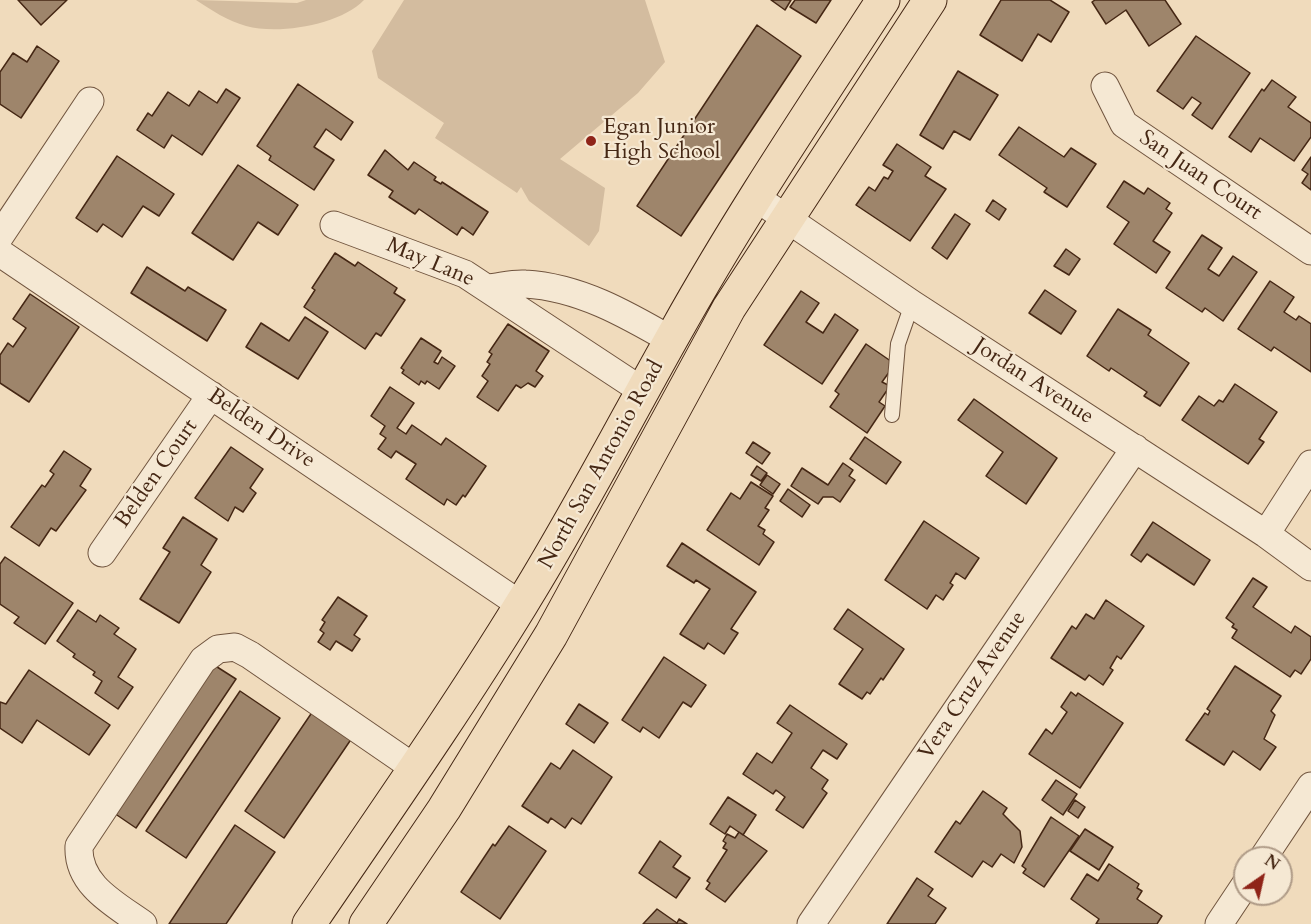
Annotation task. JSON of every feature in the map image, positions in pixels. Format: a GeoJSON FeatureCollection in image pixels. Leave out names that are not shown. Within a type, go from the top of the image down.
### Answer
{"type":"FeatureCollection","features":[{"type":"Feature","properties":{"kind":"main road","name":"North San Antonio Road"},"geometry":{"type":"LineString","coordinates":[[309,924],[416,769],[521,605],[582,505],[671,340],[755,197],[883,0]]}},
{"type":"Feature","properties":{"kind":"main road","name":"North San Antonio Road"},"geometry":{"type":"LineString","coordinates":[[366,924],[444,809],[551,635],[729,308],[930,0]]}},
{"type":"Feature","properties":{"kind":"street","name":"San Juan Court"},"geometry":{"type":"LineString","coordinates":[[1105,86],[1124,124],[1311,251]]}},
{"type":"Feature","properties":{"kind":"street"},"geometry":{"type":"LineString","coordinates":[[0,236],[90,100]]}},
{"type":"Feature","properties":{"kind":"street","name":"Jordan Avenue"},"geometry":{"type":"LineString","coordinates":[[755,197],[912,304],[1266,534],[1311,567]]}},
{"type":"Feature","properties":{"kind":"street","name":"May Lane"},"geometry":{"type":"LineString","coordinates":[[334,225],[465,274],[644,392]]}},
{"type":"Feature","properties":{"kind":"street","name":"Belden Drive"},"geometry":{"type":"LineString","coordinates":[[0,253],[521,605]]}},
{"type":"Feature","properties":{"kind":"street"},"geometry":{"type":"LineString","coordinates":[[488,288],[524,284],[573,293],[617,308],[671,340]]}},
{"type":"Feature","properties":{"kind":"street"},"geometry":{"type":"LineString","coordinates":[[523,311],[536,286]]}},
{"type":"Feature","properties":{"kind":"street","name":"Belden Court"},"geometry":{"type":"LineString","coordinates":[[102,553],[211,395]]}},
{"type":"Feature","properties":{"kind":"street","name":"Vera Cruz Avenue"},"geometry":{"type":"LineString","coordinates":[[812,924],[1135,448]]}},
{"type":"Feature","properties":{"kind":"street"},"geometry":{"type":"LineString","coordinates":[[1266,534],[1311,464]]}},
{"type":"Feature","properties":{"kind":"street"},"geometry":{"type":"LineString","coordinates":[[143,924],[92,885],[82,871],[78,858],[79,846],[179,693],[203,660],[218,649],[235,647],[250,655],[416,769]]}},
{"type":"Feature","properties":{"kind":"street"},"geometry":{"type":"LineString","coordinates":[[1271,846],[1311,786]]}},
{"type":"Feature","properties":{"kind":"street"},"geometry":{"type":"LineString","coordinates":[[1219,924],[1233,903]]}},
{"type":"Feature","properties":{"kind":"lane"},"geometry":{"type":"LineString","coordinates":[[892,415],[898,344],[912,304]]}},
{"type":"Feature","properties":{"kind":"shaded area"},"geometry":{"type":"Polygon","coordinates":[[[196,0],[297,3],[306,0],[364,0],[353,9],[325,22],[275,29],[239,24],[196,0]]]}},
{"type":"Feature","properties":{"kind":"shaded area"},"geometry":{"type":"Polygon","coordinates":[[[404,0],[645,0],[665,62],[638,93],[560,159],[605,188],[599,231],[589,246],[529,201],[521,187],[517,193],[435,138],[444,123],[378,78],[372,51],[404,0]]]}},
{"type":"Feature","properties":{"kind":"building"},"geometry":{"type":"Polygon","coordinates":[[[18,0],[67,0],[41,25],[18,0]]]}},
{"type":"Feature","properties":{"kind":"building"},"geometry":{"type":"Polygon","coordinates":[[[771,0],[791,0],[785,10],[771,0]]]}},
{"type":"Feature","properties":{"kind":"building"},"geometry":{"type":"Polygon","coordinates":[[[795,0],[831,0],[816,23],[790,7],[795,0]]]}},
{"type":"Feature","properties":{"kind":"building"},"geometry":{"type":"Polygon","coordinates":[[[1001,0],[1050,0],[1069,12],[1051,42],[1038,34],[1022,61],[980,35],[1001,0]]]}},
{"type":"Feature","properties":{"kind":"building"},"geometry":{"type":"Polygon","coordinates":[[[1095,0],[1165,0],[1181,24],[1149,46],[1126,10],[1106,24],[1092,2],[1095,0]]]}},
{"type":"Feature","properties":{"kind":"building"},"geometry":{"type":"Polygon","coordinates":[[[757,25],[801,56],[681,236],[637,206],[757,25]]]}},
{"type":"Feature","properties":{"kind":"building"},"geometry":{"type":"Polygon","coordinates":[[[1196,36],[1250,73],[1212,129],[1192,115],[1201,103],[1192,97],[1183,109],[1157,91],[1196,36]]]}},
{"type":"Feature","properties":{"kind":"building"},"geometry":{"type":"Polygon","coordinates":[[[37,46],[59,61],[21,118],[0,104],[0,72],[13,53],[27,62],[37,46]]]}},
{"type":"Feature","properties":{"kind":"building"},"geometry":{"type":"Polygon","coordinates":[[[958,71],[998,95],[970,140],[954,131],[943,149],[920,135],[958,71]]]}},
{"type":"Feature","properties":{"kind":"building"},"geometry":{"type":"Polygon","coordinates":[[[1272,80],[1296,97],[1288,107],[1311,123],[1311,137],[1294,161],[1260,138],[1251,152],[1229,137],[1262,89],[1264,91],[1272,80]]]}},
{"type":"Feature","properties":{"kind":"building"},"geometry":{"type":"Polygon","coordinates":[[[298,84],[353,122],[341,140],[326,129],[314,147],[334,160],[314,190],[269,160],[271,156],[257,146],[298,84]]]}},
{"type":"Feature","properties":{"kind":"building"},"geometry":{"type":"Polygon","coordinates":[[[226,89],[240,98],[202,155],[172,135],[164,148],[137,130],[148,113],[152,116],[168,92],[189,106],[199,91],[217,103],[226,89]]]}},
{"type":"Feature","properties":{"kind":"building"},"geometry":{"type":"Polygon","coordinates":[[[1019,127],[1064,157],[1071,148],[1096,164],[1067,207],[1044,192],[1047,188],[999,155],[1019,127]]]}},
{"type":"Feature","properties":{"kind":"building"},"geometry":{"type":"Polygon","coordinates":[[[897,144],[931,167],[925,176],[946,189],[910,241],[856,205],[869,187],[875,191],[884,177],[888,179],[893,171],[883,165],[897,144]]]}},
{"type":"Feature","properties":{"kind":"building"},"geometry":{"type":"Polygon","coordinates":[[[385,150],[408,170],[414,162],[436,177],[434,180],[441,184],[442,182],[488,212],[473,235],[462,227],[457,235],[419,209],[415,214],[389,197],[393,191],[368,175],[385,150]]]}},
{"type":"Feature","properties":{"kind":"building"},"geometry":{"type":"Polygon","coordinates":[[[117,156],[174,194],[159,216],[143,206],[122,237],[103,224],[97,232],[76,218],[117,156]]]}},
{"type":"Feature","properties":{"kind":"building"},"geometry":{"type":"Polygon","coordinates":[[[1311,157],[1311,190],[1302,183],[1308,174],[1302,170],[1311,157]]]}},
{"type":"Feature","properties":{"kind":"building"},"geometry":{"type":"Polygon","coordinates":[[[238,165],[298,205],[278,235],[258,222],[233,260],[192,233],[238,165]]]}},
{"type":"Feature","properties":{"kind":"building"},"geometry":{"type":"Polygon","coordinates":[[[1124,181],[1144,194],[1148,188],[1170,203],[1166,209],[1172,213],[1153,241],[1170,252],[1156,273],[1114,244],[1129,222],[1107,207],[1124,181]]]}},
{"type":"Feature","properties":{"kind":"building"},"geometry":{"type":"Polygon","coordinates":[[[993,200],[1006,209],[999,220],[986,211],[993,200]]]}},
{"type":"Feature","properties":{"kind":"building"},"geometry":{"type":"Polygon","coordinates":[[[955,214],[970,224],[947,259],[932,248],[955,214]]]}},
{"type":"Feature","properties":{"kind":"building"},"geometry":{"type":"Polygon","coordinates":[[[1202,235],[1222,248],[1208,269],[1219,276],[1233,256],[1257,272],[1223,321],[1205,308],[1202,312],[1166,288],[1202,235]]]}},
{"type":"Feature","properties":{"kind":"building"},"geometry":{"type":"Polygon","coordinates":[[[1066,249],[1080,259],[1069,275],[1054,266],[1066,249]]]}},
{"type":"Feature","properties":{"kind":"building"},"geometry":{"type":"Polygon","coordinates":[[[335,253],[355,266],[358,262],[397,288],[394,293],[405,300],[381,336],[376,333],[365,349],[304,307],[315,290],[312,288],[335,253]]]}},
{"type":"Feature","properties":{"kind":"building"},"geometry":{"type":"Polygon","coordinates":[[[147,267],[185,291],[188,287],[226,310],[207,341],[131,293],[147,267]]]}},
{"type":"Feature","properties":{"kind":"building"},"geometry":{"type":"Polygon","coordinates":[[[1270,281],[1294,297],[1284,312],[1296,320],[1299,316],[1311,324],[1311,372],[1274,347],[1271,351],[1238,329],[1270,281]]]}},
{"type":"Feature","properties":{"kind":"building"},"geometry":{"type":"Polygon","coordinates":[[[1045,290],[1076,311],[1061,334],[1029,313],[1045,290]]]}},
{"type":"Feature","properties":{"kind":"building"},"geometry":{"type":"Polygon","coordinates":[[[801,291],[819,303],[806,322],[823,333],[835,314],[858,330],[822,384],[764,345],[801,291]]]}},
{"type":"Feature","properties":{"kind":"building"},"geometry":{"type":"Polygon","coordinates":[[[30,294],[79,327],[29,402],[0,383],[0,355],[8,343],[13,347],[26,328],[13,319],[30,294]]]}},
{"type":"Feature","properties":{"kind":"building"},"geometry":{"type":"Polygon","coordinates":[[[1118,309],[1151,330],[1148,335],[1189,363],[1160,406],[1144,396],[1147,392],[1111,368],[1109,371],[1087,356],[1118,309]]]}},
{"type":"Feature","properties":{"kind":"building"},"geometry":{"type":"Polygon","coordinates":[[[305,317],[328,332],[298,379],[246,347],[261,323],[289,341],[305,317]]]}},
{"type":"Feature","properties":{"kind":"building"},"geometry":{"type":"Polygon","coordinates":[[[508,324],[549,351],[536,371],[543,376],[535,387],[528,383],[521,388],[516,385],[498,411],[477,397],[488,381],[482,376],[490,364],[487,362],[492,354],[489,352],[508,324]]]}},
{"type":"Feature","properties":{"kind":"building"},"geometry":{"type":"Polygon","coordinates":[[[421,338],[441,351],[434,362],[438,364],[442,357],[455,366],[439,389],[427,381],[425,384],[421,381],[419,385],[402,373],[404,370],[401,368],[421,338]]]}},
{"type":"Feature","properties":{"kind":"building"},"geometry":{"type":"Polygon","coordinates":[[[866,344],[895,364],[882,382],[890,386],[879,402],[885,406],[867,433],[830,407],[839,394],[835,391],[866,344]]]}},
{"type":"Feature","properties":{"kind":"building"},"geometry":{"type":"Polygon","coordinates":[[[1235,384],[1277,412],[1259,439],[1264,442],[1248,464],[1182,420],[1199,396],[1214,406],[1219,400],[1223,402],[1235,384]]]}},
{"type":"Feature","properties":{"kind":"building"},"geometry":{"type":"Polygon","coordinates":[[[390,387],[414,403],[397,428],[406,434],[412,425],[441,445],[446,438],[486,466],[465,497],[463,495],[456,505],[447,499],[444,505],[406,479],[416,464],[396,451],[391,458],[378,449],[386,438],[380,434],[385,426],[371,416],[390,387]]]}},
{"type":"Feature","properties":{"kind":"building"},"geometry":{"type":"Polygon","coordinates":[[[974,399],[1057,458],[1026,504],[986,476],[1003,452],[958,420],[974,399]]]}},
{"type":"Feature","properties":{"kind":"building"},"geometry":{"type":"Polygon","coordinates":[[[865,437],[901,462],[886,484],[850,459],[865,437]]]}},
{"type":"Feature","properties":{"kind":"building"},"geometry":{"type":"Polygon","coordinates":[[[753,442],[770,453],[762,464],[746,453],[753,442]]]}},
{"type":"Feature","properties":{"kind":"building"},"geometry":{"type":"Polygon","coordinates":[[[231,447],[263,469],[250,488],[256,493],[243,512],[235,507],[228,521],[195,498],[231,447]]]}},
{"type":"Feature","properties":{"kind":"building"},"geometry":{"type":"Polygon","coordinates":[[[64,451],[91,469],[80,486],[86,490],[56,531],[51,528],[39,546],[11,527],[42,485],[45,487],[54,474],[50,471],[64,451]]]}},
{"type":"Feature","properties":{"kind":"building"},"geometry":{"type":"Polygon","coordinates":[[[843,463],[853,470],[849,476],[855,480],[840,502],[833,497],[823,497],[818,504],[791,486],[802,468],[828,485],[843,463]]]}},
{"type":"Feature","properties":{"kind":"building"},"geometry":{"type":"Polygon","coordinates":[[[757,466],[767,473],[761,481],[751,475],[757,466]]]}},
{"type":"Feature","properties":{"kind":"building"},"geometry":{"type":"Polygon","coordinates":[[[767,475],[780,484],[773,494],[760,485],[767,475]]]}},
{"type":"Feature","properties":{"kind":"building"},"geometry":{"type":"Polygon","coordinates":[[[751,482],[773,496],[765,508],[769,510],[758,526],[765,530],[763,534],[774,542],[759,565],[707,530],[731,493],[740,499],[751,482]]]}},
{"type":"Feature","properties":{"kind":"building"},"geometry":{"type":"Polygon","coordinates":[[[788,489],[810,505],[802,517],[780,501],[788,489]]]}},
{"type":"Feature","properties":{"kind":"building"},"geometry":{"type":"Polygon","coordinates":[[[183,517],[217,539],[201,565],[211,572],[179,623],[140,599],[170,552],[163,548],[183,517]]]}},
{"type":"Feature","properties":{"kind":"building"},"geometry":{"type":"Polygon","coordinates":[[[924,521],[979,558],[965,579],[956,573],[950,583],[953,585],[943,600],[936,595],[927,609],[885,580],[924,521]]]}},
{"type":"Feature","properties":{"kind":"building"},"geometry":{"type":"Polygon","coordinates":[[[1153,522],[1210,560],[1194,585],[1147,554],[1141,562],[1131,555],[1153,522]]]}},
{"type":"Feature","properties":{"kind":"building"},"geometry":{"type":"Polygon","coordinates":[[[682,543],[756,592],[731,629],[738,633],[724,654],[708,643],[704,649],[680,634],[710,589],[696,580],[694,583],[667,566],[682,543]]]}},
{"type":"Feature","properties":{"kind":"building"},"geometry":{"type":"Polygon","coordinates":[[[5,557],[73,603],[45,644],[14,623],[19,617],[0,604],[0,564],[5,557]]]}},
{"type":"Feature","properties":{"kind":"building"},"geometry":{"type":"Polygon","coordinates":[[[1253,578],[1267,587],[1253,607],[1291,633],[1295,626],[1311,637],[1311,659],[1301,674],[1295,670],[1290,677],[1232,638],[1237,630],[1232,627],[1234,624],[1226,618],[1253,578]]]}},
{"type":"Feature","properties":{"kind":"building"},"geometry":{"type":"Polygon","coordinates":[[[338,597],[367,616],[354,635],[360,639],[352,651],[336,641],[330,650],[318,642],[324,633],[320,630],[325,622],[322,620],[338,597]]]}},
{"type":"Feature","properties":{"kind":"building"},"geometry":{"type":"Polygon","coordinates":[[[1106,600],[1144,626],[1121,659],[1117,656],[1110,668],[1113,670],[1103,685],[1089,675],[1085,680],[1051,658],[1072,626],[1076,629],[1086,614],[1094,619],[1106,600]]]}},
{"type":"Feature","properties":{"kind":"building"},"geometry":{"type":"Polygon","coordinates":[[[848,609],[904,649],[883,680],[881,678],[870,694],[867,692],[862,699],[839,684],[863,649],[834,629],[848,609]]]}},
{"type":"Feature","properties":{"kind":"building"},"geometry":{"type":"Polygon","coordinates":[[[78,610],[96,622],[100,615],[119,628],[114,634],[136,649],[118,677],[133,687],[118,709],[95,693],[102,681],[93,675],[95,672],[73,657],[75,654],[57,641],[78,610]]]}},
{"type":"Feature","properties":{"kind":"building"},"geometry":{"type":"Polygon","coordinates":[[[664,657],[706,685],[691,707],[683,702],[659,738],[643,727],[640,732],[622,720],[664,657]]]}},
{"type":"Feature","properties":{"kind":"building"},"geometry":{"type":"Polygon","coordinates":[[[214,665],[236,679],[136,828],[114,813],[214,665]]]}},
{"type":"Feature","properties":{"kind":"building"},"geometry":{"type":"Polygon","coordinates":[[[1235,666],[1281,696],[1271,711],[1275,715],[1264,739],[1276,747],[1260,770],[1233,751],[1224,765],[1186,740],[1205,713],[1208,715],[1210,711],[1207,709],[1235,666]]]}},
{"type":"Feature","properties":{"kind":"building"},"geometry":{"type":"Polygon","coordinates":[[[29,670],[110,725],[89,755],[37,720],[22,743],[0,728],[0,702],[6,704],[29,670]]]}},
{"type":"Feature","properties":{"kind":"building"},"geometry":{"type":"Polygon","coordinates":[[[240,691],[280,718],[186,858],[146,831],[240,691]]]}},
{"type":"Feature","properties":{"kind":"building"},"geometry":{"type":"Polygon","coordinates":[[[1071,692],[1076,696],[1078,693],[1123,723],[1080,788],[1029,754],[1046,729],[1052,734],[1067,712],[1061,707],[1071,692]]]}},
{"type":"Feature","properties":{"kind":"building"},"geometry":{"type":"Polygon","coordinates":[[[579,704],[608,723],[594,743],[566,724],[579,704]]]}},
{"type":"Feature","properties":{"kind":"building"},"geometry":{"type":"Polygon","coordinates":[[[790,705],[847,744],[837,759],[823,750],[811,768],[828,780],[822,789],[827,793],[803,828],[776,810],[785,797],[776,790],[773,794],[743,774],[757,753],[772,763],[792,733],[777,723],[790,705]]]}},
{"type":"Feature","properties":{"kind":"building"},"geometry":{"type":"Polygon","coordinates":[[[315,708],[354,735],[284,838],[245,811],[315,708]]]}},
{"type":"Feature","properties":{"kind":"building"},"geometry":{"type":"Polygon","coordinates":[[[573,750],[612,777],[581,824],[572,818],[565,828],[551,818],[548,823],[522,806],[551,763],[560,769],[573,750]]]}},
{"type":"Feature","properties":{"kind":"building"},"geometry":{"type":"Polygon","coordinates":[[[1056,780],[1077,794],[1063,815],[1042,800],[1056,780]]]}},
{"type":"Feature","properties":{"kind":"building"},"geometry":{"type":"Polygon","coordinates":[[[983,791],[1007,808],[1003,814],[1020,831],[1022,847],[1014,863],[1001,854],[992,867],[983,861],[972,877],[935,852],[956,821],[960,824],[983,791]]]}},
{"type":"Feature","properties":{"kind":"building"},"geometry":{"type":"Polygon","coordinates":[[[728,797],[756,815],[743,835],[730,826],[725,834],[710,824],[728,797]]]}},
{"type":"Feature","properties":{"kind":"building"},"geometry":{"type":"Polygon","coordinates":[[[1075,800],[1085,807],[1078,818],[1068,811],[1075,800]]]}},
{"type":"Feature","properties":{"kind":"building"},"geometry":{"type":"Polygon","coordinates":[[[1051,817],[1079,836],[1044,887],[1023,873],[1026,869],[1022,866],[1051,817]]]}},
{"type":"Feature","properties":{"kind":"building"},"geometry":{"type":"Polygon","coordinates":[[[235,825],[275,852],[226,924],[169,924],[235,825]]]}},
{"type":"Feature","properties":{"kind":"building"},"geometry":{"type":"Polygon","coordinates":[[[509,826],[546,851],[500,919],[461,892],[493,844],[495,846],[509,826]]]}},
{"type":"Feature","properties":{"kind":"building"},"geometry":{"type":"Polygon","coordinates":[[[1085,829],[1113,847],[1099,870],[1070,851],[1085,829]]]}},
{"type":"Feature","properties":{"kind":"building"},"geometry":{"type":"Polygon","coordinates":[[[739,832],[767,851],[725,902],[706,889],[710,883],[707,881],[727,850],[723,848],[726,843],[723,841],[727,834],[735,838],[739,832]]]}},
{"type":"Feature","properties":{"kind":"building"},"geometry":{"type":"Polygon","coordinates":[[[660,841],[681,856],[673,867],[690,878],[676,898],[639,873],[660,841]]]}},
{"type":"Feature","properties":{"kind":"building"},"geometry":{"type":"Polygon","coordinates":[[[1109,864],[1139,884],[1137,888],[1142,891],[1137,899],[1162,916],[1157,924],[1096,924],[1099,919],[1071,899],[1087,874],[1098,881],[1109,864]]]}},
{"type":"Feature","properties":{"kind":"building"},"geometry":{"type":"Polygon","coordinates":[[[917,878],[933,889],[928,896],[946,908],[935,924],[887,924],[917,878]]]}},
{"type":"Feature","properties":{"kind":"building"},"geometry":{"type":"Polygon","coordinates":[[[657,909],[677,923],[679,919],[687,924],[643,924],[657,909]]]}},
{"type":"Feature","properties":{"kind":"place","name":"Egan Junior High School"},"geometry":{"type":"Point","coordinates":[591,141]}}]}
